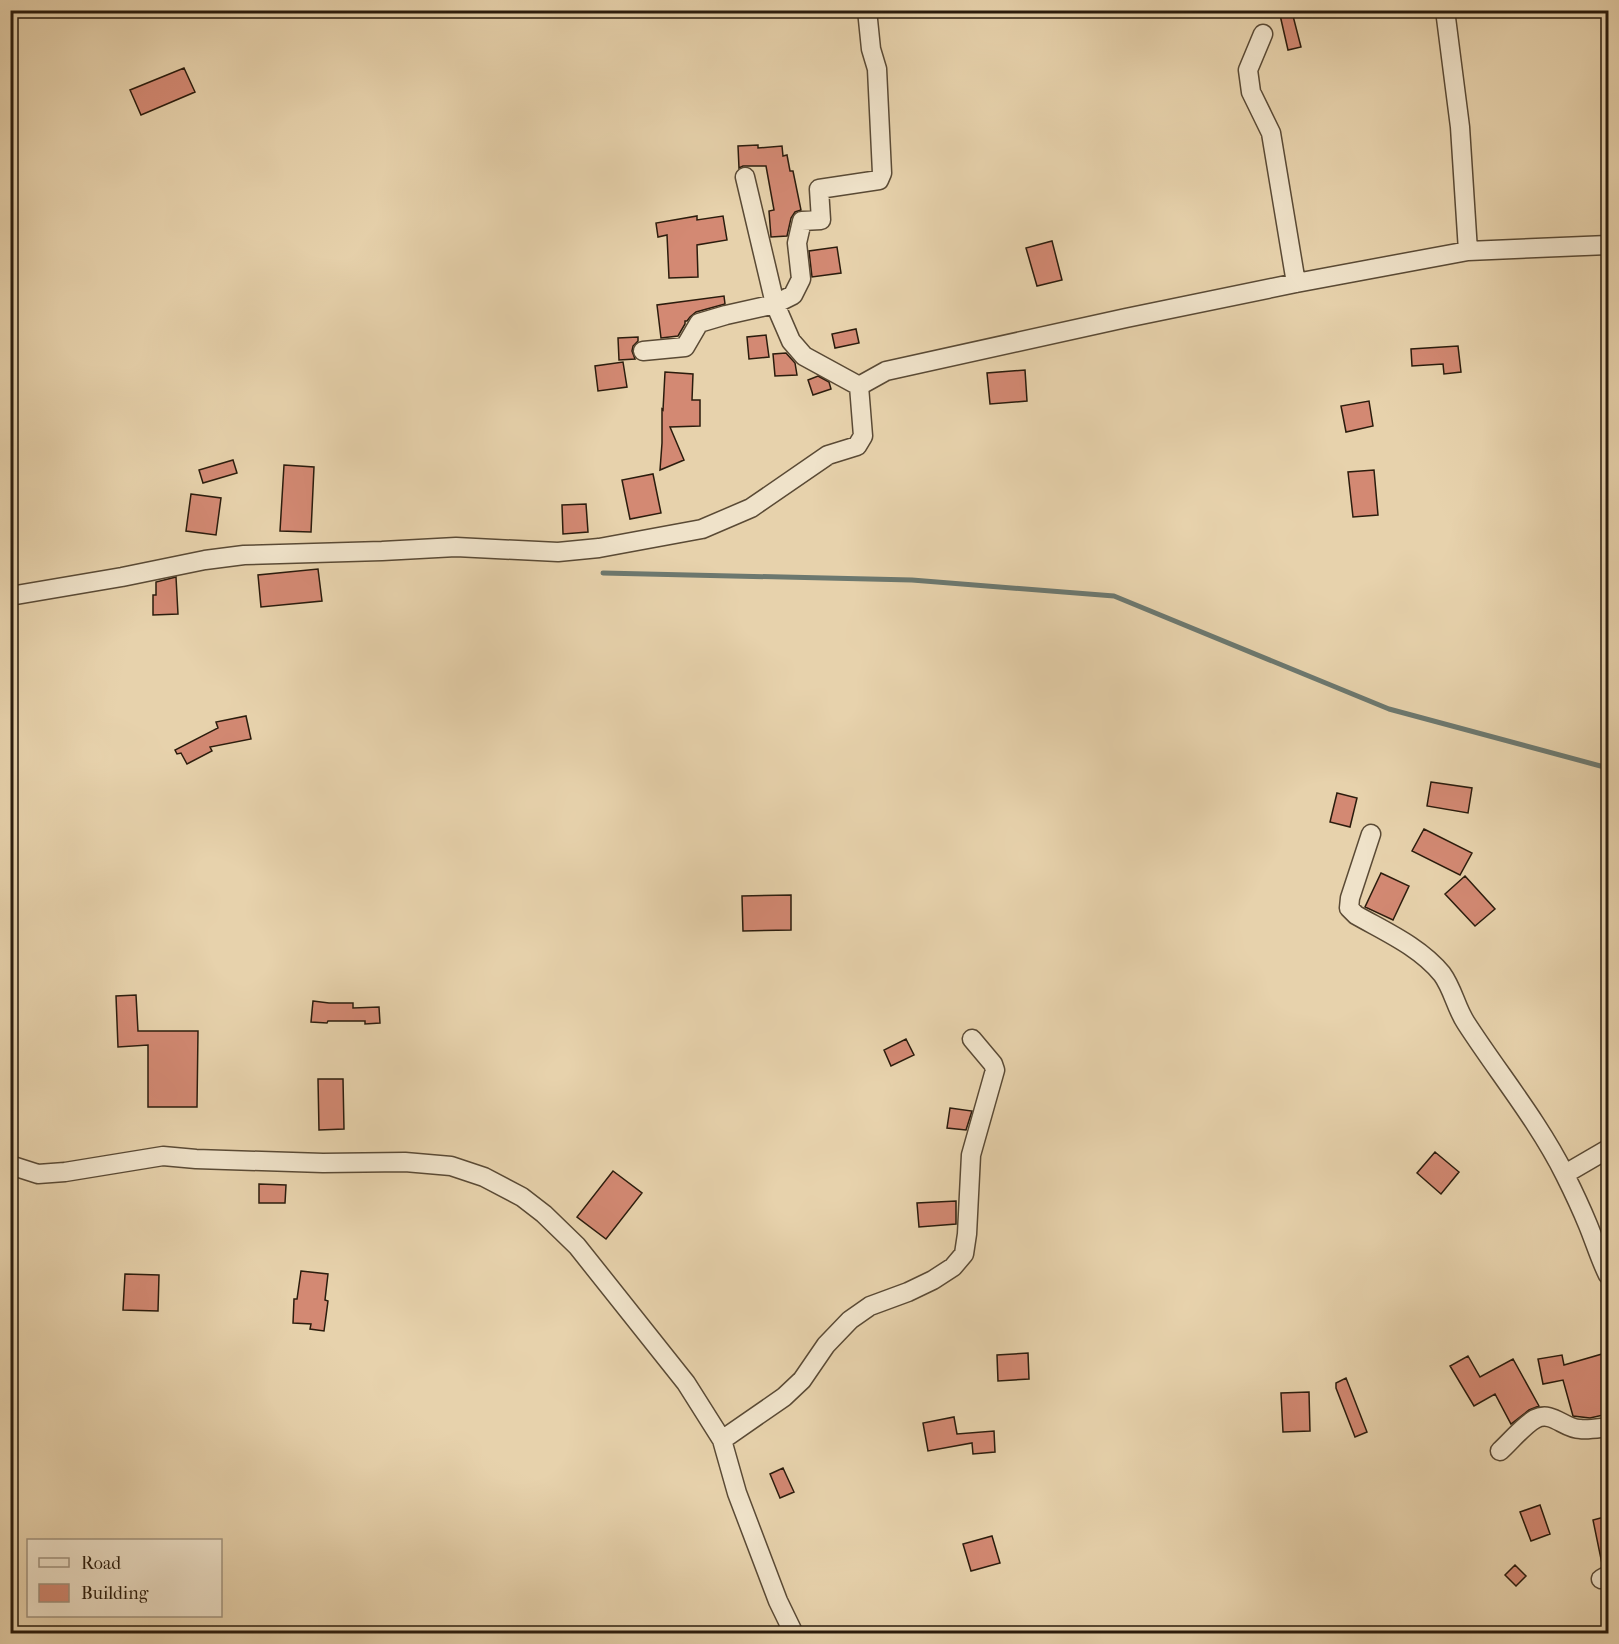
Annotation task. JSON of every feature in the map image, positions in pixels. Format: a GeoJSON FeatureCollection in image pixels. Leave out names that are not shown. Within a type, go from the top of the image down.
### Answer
{"type":"FeatureCollection","features":[{"type":"Feature","properties":{"kind":"street"},"geometry":{"type":"LineString","coordinates":[[643,351],[685,347],[699,323],[775,304],[794,295],[801,279],[796,243],[802,221],[821,220],[819,189],[879,180],[882,172],[877,69],[871,49],[867,10]]}},
{"type":"Feature","properties":{"kind":"street"},"geometry":{"type":"LineString","coordinates":[[1446,10],[1460,128],[1468,252]]}},
{"type":"Feature","properties":{"kind":"street"},"geometry":{"type":"LineString","coordinates":[[1263,34],[1248,70],[1251,93],[1271,133],[1296,283]]}},
{"type":"Feature","properties":{"kind":"street"},"geometry":{"type":"LineString","coordinates":[[745,177],[775,304],[791,341],[804,356],[859,386]]}},
{"type":"Feature","properties":{"kind":"street"},"geometry":{"type":"LineString","coordinates":[[859,386],[886,371],[1296,283],[1468,252],[1608,245]]}},
{"type":"Feature","properties":{"kind":"street"},"geometry":{"type":"LineString","coordinates":[[10,592],[16,595],[205,560],[244,555],[456,547],[558,552],[599,548],[702,529],[751,508],[828,455],[857,446],[863,436],[859,386]]}},
{"type":"Feature","properties":{"kind":"street"},"geometry":{"type":"LineString","coordinates":[[1371,834],[1350,898],[1349,908],[1356,915],[1415,949],[1442,974],[1463,1019],[1531,1116],[1565,1174],[1608,1275]]}},
{"type":"Feature","properties":{"kind":"street"},"geometry":{"type":"LineString","coordinates":[[722,1440],[784,1397],[802,1380],[826,1345],[850,1320],[870,1306],[933,1280],[953,1267],[964,1254],[971,1155],[995,1070],[993,1064],[972,1039]]}},
{"type":"Feature","properties":{"kind":"street"},"geometry":{"type":"LineString","coordinates":[[1565,1174],[1608,1149]]}},
{"type":"Feature","properties":{"kind":"street"},"geometry":{"type":"LineString","coordinates":[[10,1165],[38,1174],[65,1172],[163,1156],[323,1163],[405,1162],[451,1166],[484,1177],[522,1197],[578,1246],[686,1383],[722,1440],[737,1493],[777,1601],[794,1634]]}},
{"type":"Feature","properties":{"kind":"street"},"geometry":{"type":"LineString","coordinates":[[1500,1451],[1533,1420],[1541,1417],[1551,1417],[1581,1430],[1608,1427]]}},
{"type":"Feature","properties":{"kind":"building"},"geometry":{"type":"Polygon","coordinates":[[[1292,12],[1301,47],[1288,50],[1280,15],[1292,12]]]}},
{"type":"Feature","properties":{"kind":"building"},"geometry":{"type":"Polygon","coordinates":[[[184,68],[195,92],[141,115],[130,90],[184,68]]]}},
{"type":"Feature","properties":{"kind":"building"},"geometry":{"type":"Polygon","coordinates":[[[758,145],[758,148],[782,146],[783,156],[787,155],[790,171],[793,171],[801,210],[795,212],[791,218],[787,236],[771,237],[769,211],[774,210],[766,166],[739,168],[738,146],[758,145]]]}},
{"type":"Feature","properties":{"kind":"building"},"geometry":{"type":"Polygon","coordinates":[[[697,216],[697,220],[723,216],[727,240],[697,245],[698,277],[669,278],[667,235],[658,237],[656,223],[697,216]]]}},
{"type":"Feature","properties":{"kind":"building"},"geometry":{"type":"Polygon","coordinates":[[[1052,241],[1062,280],[1037,286],[1026,248],[1052,241]]]}},
{"type":"Feature","properties":{"kind":"building"},"geometry":{"type":"Polygon","coordinates":[[[837,247],[841,273],[812,277],[809,251],[837,247]]]}},
{"type":"Feature","properties":{"kind":"building"},"geometry":{"type":"Polygon","coordinates":[[[724,296],[725,304],[696,312],[685,321],[678,336],[661,338],[657,305],[724,296]]]}},
{"type":"Feature","properties":{"kind":"building"},"geometry":{"type":"Polygon","coordinates":[[[856,329],[859,343],[835,348],[832,334],[856,329]]]}},
{"type":"Feature","properties":{"kind":"building"},"geometry":{"type":"Polygon","coordinates":[[[766,335],[769,357],[749,359],[747,337],[766,335]]]}},
{"type":"Feature","properties":{"kind":"building"},"geometry":{"type":"Polygon","coordinates":[[[638,337],[632,351],[635,359],[619,360],[618,338],[638,337]]]}},
{"type":"Feature","properties":{"kind":"building"},"geometry":{"type":"Polygon","coordinates":[[[1458,346],[1461,372],[1444,374],[1443,364],[1412,366],[1411,349],[1458,346]]]}},
{"type":"Feature","properties":{"kind":"building"},"geometry":{"type":"Polygon","coordinates":[[[786,353],[795,363],[797,375],[775,376],[773,354],[786,353]]]}},
{"type":"Feature","properties":{"kind":"building"},"geometry":{"type":"Polygon","coordinates":[[[623,362],[627,387],[598,391],[595,366],[623,362]]]}},
{"type":"Feature","properties":{"kind":"building"},"geometry":{"type":"Polygon","coordinates":[[[1025,370],[1027,401],[990,404],[987,373],[1025,370]]]}},
{"type":"Feature","properties":{"kind":"building"},"geometry":{"type":"Polygon","coordinates":[[[665,372],[693,374],[692,400],[700,400],[700,426],[670,427],[684,460],[660,470],[662,409],[665,372]]]}},
{"type":"Feature","properties":{"kind":"building"},"geometry":{"type":"Polygon","coordinates":[[[818,376],[829,382],[831,389],[813,395],[808,380],[818,376]]]}},
{"type":"Feature","properties":{"kind":"building"},"geometry":{"type":"Polygon","coordinates":[[[1369,401],[1373,426],[1346,432],[1341,406],[1369,401]]]}},
{"type":"Feature","properties":{"kind":"building"},"geometry":{"type":"Polygon","coordinates":[[[233,460],[237,473],[203,483],[199,470],[233,460]]]}},
{"type":"Feature","properties":{"kind":"building"},"geometry":{"type":"Polygon","coordinates":[[[284,465],[314,467],[311,532],[280,531],[284,465]]]}},
{"type":"Feature","properties":{"kind":"building"},"geometry":{"type":"Polygon","coordinates":[[[1374,470],[1378,515],[1353,517],[1348,472],[1374,470]]]}},
{"type":"Feature","properties":{"kind":"building"},"geometry":{"type":"Polygon","coordinates":[[[653,474],[661,513],[630,519],[622,480],[653,474]]]}},
{"type":"Feature","properties":{"kind":"building"},"geometry":{"type":"Polygon","coordinates":[[[191,494],[221,498],[216,535],[186,531],[191,494]]]}},
{"type":"Feature","properties":{"kind":"building"},"geometry":{"type":"Polygon","coordinates":[[[586,504],[588,532],[563,534],[562,505],[586,504]]]}},
{"type":"Feature","properties":{"kind":"building"},"geometry":{"type":"Polygon","coordinates":[[[318,569],[322,601],[261,607],[258,575],[318,569]]]}},
{"type":"Feature","properties":{"kind":"building"},"geometry":{"type":"Polygon","coordinates":[[[176,577],[178,614],[153,615],[153,595],[156,595],[156,582],[176,577]]]}},
{"type":"Feature","properties":{"kind":"building"},"geometry":{"type":"Polygon","coordinates":[[[246,716],[251,739],[210,747],[212,751],[187,764],[181,753],[177,754],[175,750],[218,728],[216,722],[246,716]]]}},
{"type":"Feature","properties":{"kind":"building"},"geometry":{"type":"Polygon","coordinates":[[[1431,782],[1472,788],[1468,813],[1427,806],[1431,782]]]}},
{"type":"Feature","properties":{"kind":"building"},"geometry":{"type":"Polygon","coordinates":[[[1337,793],[1357,798],[1350,827],[1330,822],[1337,793]]]}},
{"type":"Feature","properties":{"kind":"building"},"geometry":{"type":"Polygon","coordinates":[[[1424,829],[1472,853],[1460,875],[1412,851],[1424,829]]]}},
{"type":"Feature","properties":{"kind":"building"},"geometry":{"type":"Polygon","coordinates":[[[1381,873],[1409,886],[1393,920],[1365,907],[1381,873]]]}},
{"type":"Feature","properties":{"kind":"building"},"geometry":{"type":"Polygon","coordinates":[[[1465,876],[1495,909],[1475,926],[1445,894],[1465,876]]]}},
{"type":"Feature","properties":{"kind":"building"},"geometry":{"type":"Polygon","coordinates":[[[791,895],[791,930],[743,931],[742,896],[791,895]]]}},
{"type":"Feature","properties":{"kind":"building"},"geometry":{"type":"Polygon","coordinates":[[[136,995],[138,1031],[198,1031],[197,1107],[148,1107],[148,1045],[118,1047],[116,996],[136,995]]]}},
{"type":"Feature","properties":{"kind":"building"},"geometry":{"type":"Polygon","coordinates":[[[313,1001],[353,1003],[353,1008],[379,1007],[380,1023],[311,1022],[313,1001]]]}},
{"type":"Feature","properties":{"kind":"building"},"geometry":{"type":"Polygon","coordinates":[[[906,1039],[914,1055],[891,1066],[884,1050],[906,1039]]]}},
{"type":"Feature","properties":{"kind":"building"},"geometry":{"type":"Polygon","coordinates":[[[318,1079],[343,1079],[344,1129],[319,1130],[318,1079]]]}},
{"type":"Feature","properties":{"kind":"building"},"geometry":{"type":"Polygon","coordinates":[[[950,1108],[972,1111],[966,1130],[947,1128],[950,1108]]]}},
{"type":"Feature","properties":{"kind":"building"},"geometry":{"type":"Polygon","coordinates":[[[1435,1152],[1459,1172],[1441,1194],[1417,1173],[1435,1152]]]}},
{"type":"Feature","properties":{"kind":"building"},"geometry":{"type":"Polygon","coordinates":[[[613,1171],[642,1193],[606,1239],[577,1217],[613,1171]]]}},
{"type":"Feature","properties":{"kind":"building"},"geometry":{"type":"Polygon","coordinates":[[[259,1184],[286,1185],[285,1203],[259,1203],[259,1184]]]}},
{"type":"Feature","properties":{"kind":"building"},"geometry":{"type":"Polygon","coordinates":[[[956,1201],[956,1224],[919,1227],[917,1203],[956,1201]]]}},
{"type":"Feature","properties":{"kind":"building"},"geometry":{"type":"Polygon","coordinates":[[[301,1271],[328,1274],[325,1300],[328,1301],[324,1331],[310,1329],[311,1324],[293,1323],[294,1299],[297,1299],[301,1271]]]}},
{"type":"Feature","properties":{"kind":"building"},"geometry":{"type":"Polygon","coordinates":[[[125,1274],[159,1275],[158,1311],[123,1310],[125,1274]]]}},
{"type":"Feature","properties":{"kind":"building"},"geometry":{"type":"Polygon","coordinates":[[[1028,1353],[1029,1379],[998,1381],[997,1355],[1028,1353]]]}},
{"type":"Feature","properties":{"kind":"building"},"geometry":{"type":"Polygon","coordinates":[[[1602,1354],[1608,1376],[1608,1414],[1590,1418],[1573,1416],[1563,1380],[1543,1384],[1538,1359],[1562,1355],[1564,1365],[1602,1354]]]}},
{"type":"Feature","properties":{"kind":"building"},"geometry":{"type":"Polygon","coordinates":[[[1468,1356],[1480,1377],[1513,1359],[1539,1406],[1529,1410],[1511,1424],[1495,1394],[1474,1406],[1450,1366],[1468,1356]]]}},
{"type":"Feature","properties":{"kind":"building"},"geometry":{"type":"Polygon","coordinates":[[[1346,1378],[1367,1432],[1355,1437],[1336,1388],[1336,1383],[1346,1378]]]}},
{"type":"Feature","properties":{"kind":"building"},"geometry":{"type":"Polygon","coordinates":[[[1309,1392],[1310,1431],[1283,1432],[1281,1393],[1309,1392]]]}},
{"type":"Feature","properties":{"kind":"building"},"geometry":{"type":"Polygon","coordinates":[[[954,1417],[957,1434],[994,1431],[995,1452],[973,1454],[972,1443],[928,1451],[923,1423],[954,1417]]]}},
{"type":"Feature","properties":{"kind":"building"},"geometry":{"type":"Polygon","coordinates":[[[783,1468],[794,1492],[780,1498],[770,1474],[783,1468]]]}},
{"type":"Feature","properties":{"kind":"building"},"geometry":{"type":"Polygon","coordinates":[[[1540,1505],[1550,1534],[1531,1541],[1520,1512],[1540,1505]]]}},
{"type":"Feature","properties":{"kind":"building"},"geometry":{"type":"Polygon","coordinates":[[[1608,1516],[1608,1563],[1602,1564],[1593,1520],[1608,1516]]]}},
{"type":"Feature","properties":{"kind":"building"},"geometry":{"type":"Polygon","coordinates":[[[992,1536],[1000,1563],[971,1571],[963,1544],[992,1536]]]}},
{"type":"Feature","properties":{"kind":"building"},"geometry":{"type":"Polygon","coordinates":[[[1515,1565],[1526,1576],[1516,1586],[1505,1575],[1515,1565]]]}},
{"type":"Feature","properties":{"kind":"waterway"},"geometry":{"type":"LineString","coordinates":[[603,573],[912,580],[1114,596],[1389,709],[1608,768]]}}]}
